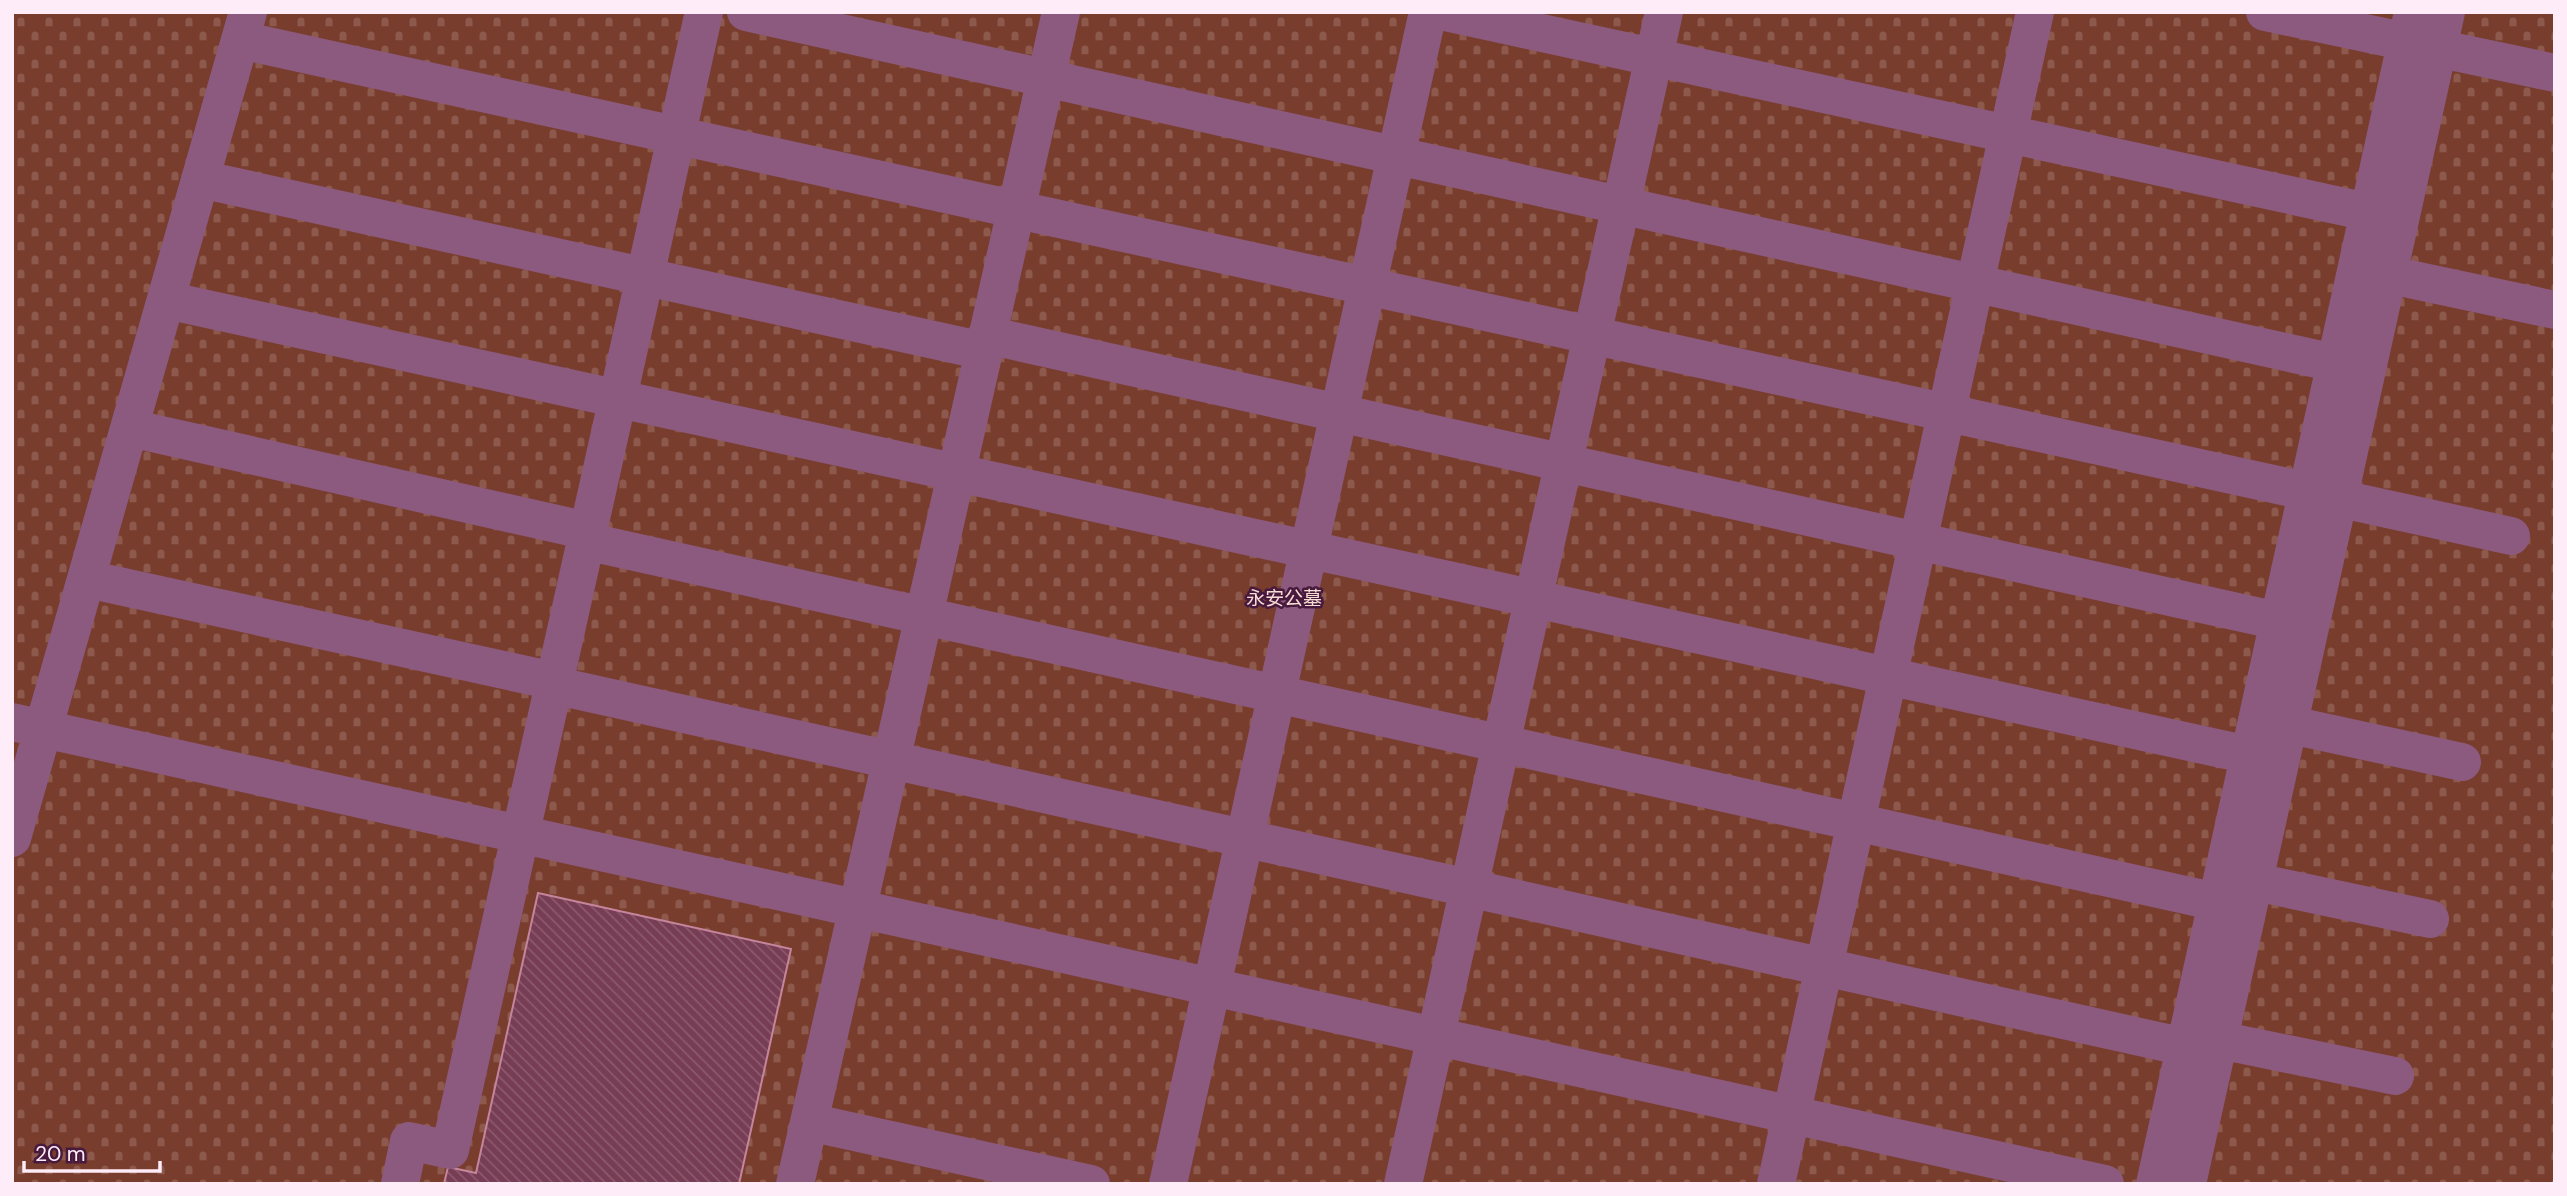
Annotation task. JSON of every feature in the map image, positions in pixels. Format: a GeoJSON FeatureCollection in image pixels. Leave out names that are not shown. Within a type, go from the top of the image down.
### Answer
{"type":"FeatureCollection","features":[{"type":"Feature","properties":{"kind":"lane"},"geometry":{"type":"LineString","coordinates":[[400,1184],[409,1141],[450,1150],[704,12]]}},
{"type":"Feature","properties":{"kind":"lane"},"geometry":{"type":"LineString","coordinates":[[746,12],[2335,363]]}},
{"type":"Feature","properties":{"kind":"lane"},"geometry":{"type":"LineString","coordinates":[[795,1184],[1061,12]]}},
{"type":"Feature","properties":{"kind":"lane"},"geometry":{"type":"LineString","coordinates":[[1168,1184],[1429,12]]}},
{"type":"Feature","properties":{"kind":"lane"},"geometry":{"type":"LineString","coordinates":[[1445,12],[2007,136],[2368,212]]}},
{"type":"Feature","properties":{"kind":"lane"},"geometry":{"type":"LineString","coordinates":[[1404,1184],[1664,12]]}},
{"type":"Feature","properties":{"kind":"lane"},"geometry":{"type":"LineString","coordinates":[[1776,1184],[2035,12]]}},
{"type":"Feature","properties":{"kind":"lane"},"geometry":{"type":"LineString","coordinates":[[2265,12],[2426,29],[2555,73]]}},
{"type":"Feature","properties":{"kind":"lane"},"geometry":{"type":"LineString","coordinates":[[12,838],[31,733],[85,585],[244,26],[677,135],[2511,536]]}},
{"type":"Feature","properties":{"kind":"lane"},"geometry":{"type":"LineString","coordinates":[[2323,496],[2335,363],[2372,271],[2368,212],[2426,29]]}},
{"type":"Feature","properties":{"kind":"lane"},"geometry":{"type":"LineString","coordinates":[[2155,1184],[2197,1040],[2231,886],[2273,721],[2426,29]]}},
{"type":"Feature","properties":{"kind":"lane"},"geometry":{"type":"LineString","coordinates":[[200,179],[644,276],[1339,414],[2295,624]]}},
{"type":"Feature","properties":{"kind":"lane"},"geometry":{"type":"LineString","coordinates":[[2372,271],[2555,310]]}},
{"type":"Feature","properties":{"kind":"lane"},"geometry":{"type":"LineString","coordinates":[[166,300],[2249,755]]}},
{"type":"Feature","properties":{"kind":"lane"},"geometry":{"type":"LineString","coordinates":[[130,428],[924,615],[1857,822],[2430,919]]}},
{"type":"Feature","properties":{"kind":"lane"},"geometry":{"type":"LineString","coordinates":[[85,585],[1824,967],[2395,1076]]}},
{"type":"Feature","properties":{"kind":"lane"},"geometry":{"type":"LineString","coordinates":[[2231,886],[2249,755],[2273,721]]}},
{"type":"Feature","properties":{"kind":"lane"},"geometry":{"type":"LineString","coordinates":[[2273,721],[2462,762]]}},
{"type":"Feature","properties":{"kind":"lane"},"geometry":{"type":"LineString","coordinates":[[31,733],[517,845],[1789,1127],[2105,1184]]}},
{"type":"Feature","properties":{"kind":"lane"},"geometry":{"type":"LineString","coordinates":[[2187,1184],[2197,1040]]}},
{"type":"Feature","properties":{"kind":"lane"},"geometry":{"type":"LineString","coordinates":[[809,1122],[1091,1184]]}},
{"type":"Feature","properties":{"kind":"lane"},"geometry":{"type":"LineString","coordinates":[[1789,1127],[1993,1184]]}},
{"type":"Feature","properties":{"kind":"green space","name":"永安公墓"},"geometry":{"type":"Polygon","coordinates":[[[12,12],[2555,12],[2555,1184],[12,1184],[12,12]]]}},
{"type":"Feature","properties":{"kind":"building"},"geometry":{"type":"Polygon","coordinates":[[[538,893],[791,949],[739,1184],[444,1184],[448,1167],[476,1173],[538,893]]]}}]}
